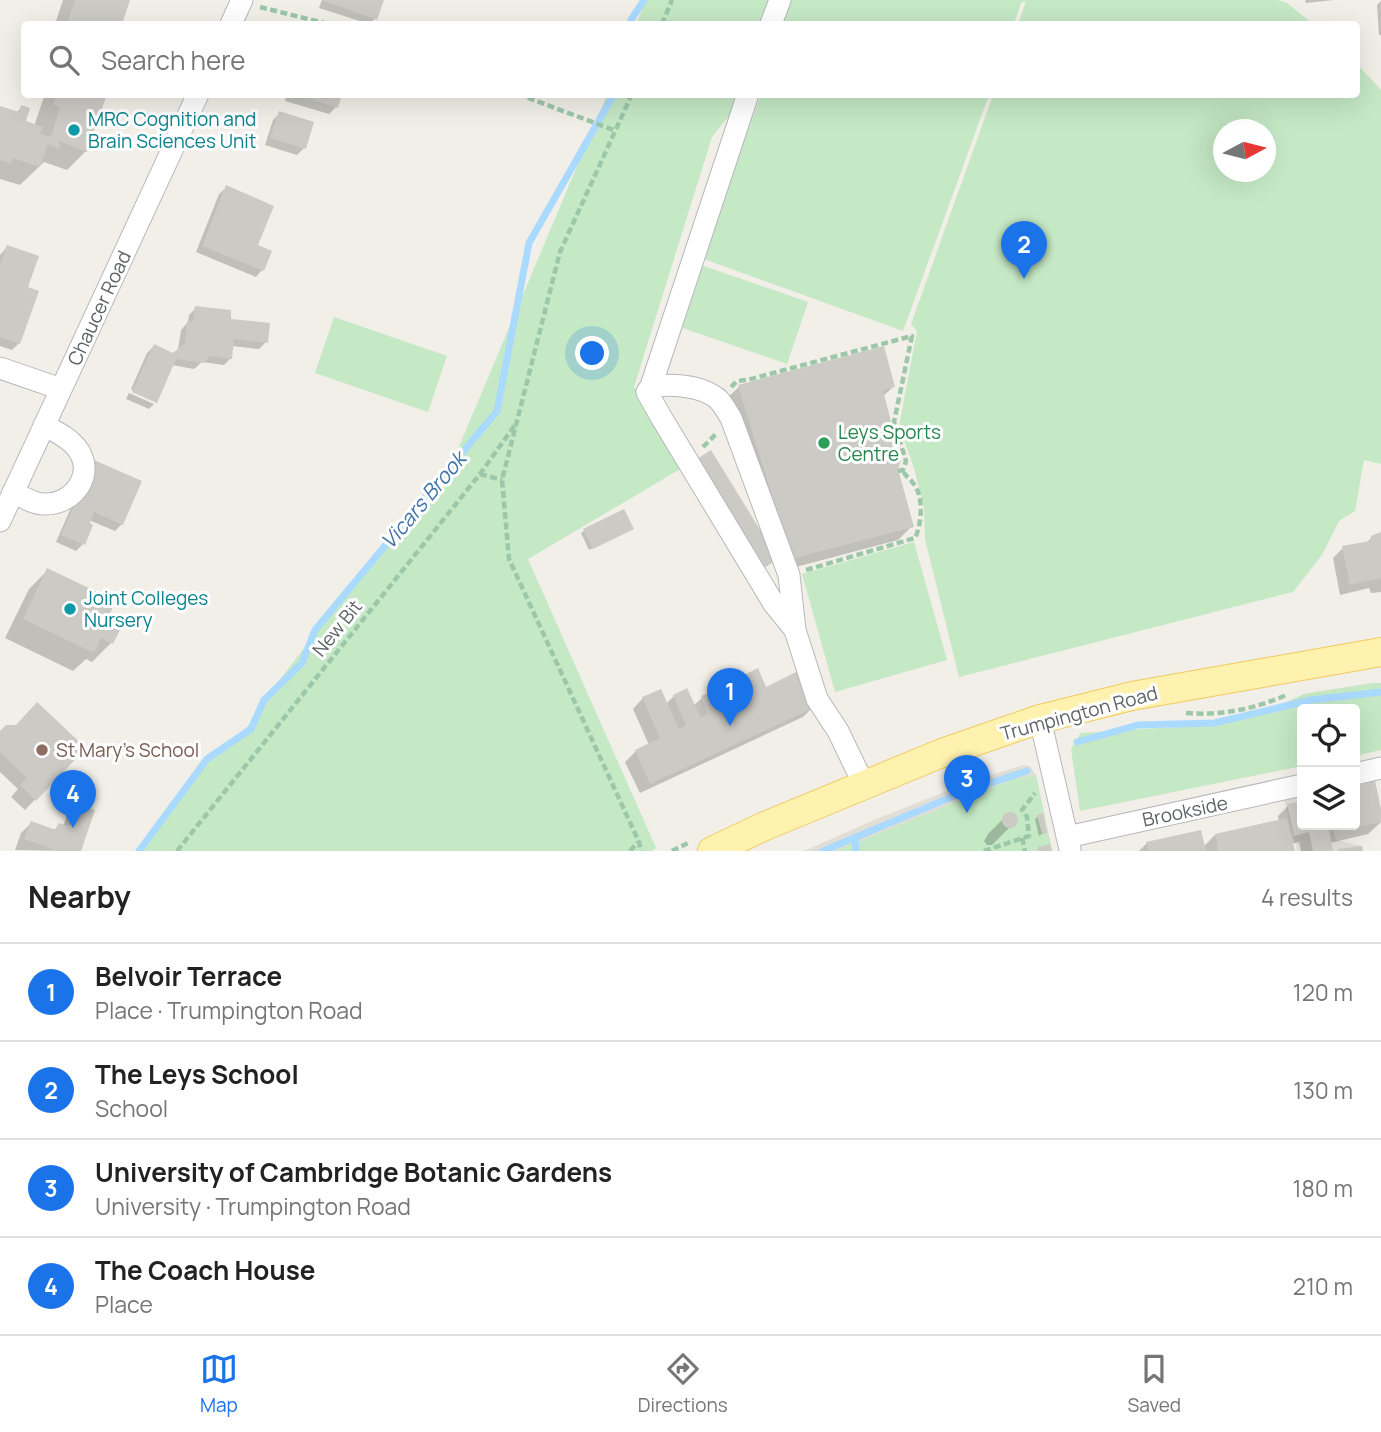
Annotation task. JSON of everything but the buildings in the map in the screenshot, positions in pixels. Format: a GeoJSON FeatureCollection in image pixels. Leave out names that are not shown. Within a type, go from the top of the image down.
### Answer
{"type":"FeatureCollection","features":[{"type":"Feature","properties":{"kind":"main road","name":"Trumpington Road"},"geometry":{"type":"LineString","coordinates":[[712,851],[765,826],[942,753],[1040,719],[1132,696],[1381,652]]}},
{"type":"Feature","properties":{"kind":"street"},"geometry":{"type":"LineString","coordinates":[[772,21],[780,0]]}},
{"type":"Feature","properties":{"kind":"street"},"geometry":{"type":"LineString","coordinates":[[232,21],[242,1]]}},
{"type":"Feature","properties":{"kind":"street","name":"Chaucer Road"},"geometry":{"type":"LineString","coordinates":[[0,521],[196,98]]}},
{"type":"Feature","properties":{"kind":"street"},"geometry":{"type":"LineString","coordinates":[[747,98],[648,392],[774,604],[795,630]]}},
{"type":"Feature","properties":{"kind":"street"},"geometry":{"type":"LineString","coordinates":[[0,368],[61,389]]}},
{"type":"Feature","properties":{"kind":"street"},"geometry":{"type":"LineString","coordinates":[[651,386],[696,388],[725,409],[789,575],[795,630],[817,699],[842,737],[864,785]]}},
{"type":"Feature","properties":{"kind":"street"},"geometry":{"type":"LineString","coordinates":[[13,492],[33,503],[44,505],[66,500],[82,483],[83,460],[78,449],[69,439],[44,425]]}},
{"type":"Feature","properties":{"kind":"street"},"geometry":{"type":"LineString","coordinates":[[1040,719],[1069,844]]}},
{"type":"Feature","properties":{"kind":"street"},"geometry":{"type":"LineString","coordinates":[[1360,773],[1381,768]]}},
{"type":"Feature","properties":{"kind":"street","name":"Brookside"},"geometry":{"type":"LineString","coordinates":[[1069,844],[1297,786]]}},
{"type":"Feature","properties":{"kind":"path"},"geometry":{"type":"LineString","coordinates":[[663,21],[672,0]]}},
{"type":"Feature","properties":{"kind":"path"},"geometry":{"type":"LineString","coordinates":[[242,1],[317,21]]}},
{"type":"Feature","properties":{"kind":"path"},"geometry":{"type":"LineString","coordinates":[[529,98],[616,131]]}},
{"type":"Feature","properties":{"kind":"path"},"geometry":{"type":"LineString","coordinates":[[630,98],[560,252],[502,480],[509,559],[639,842],[640,851]]}},
{"type":"Feature","properties":{"kind":"path"},"geometry":{"type":"LineString","coordinates":[[689,463],[725,409],[737,381],[912,336],[894,422],[906,461],[901,470],[915,484],[920,529],[915,538],[789,575]]}},
{"type":"Feature","properties":{"kind":"path","name":"New Bit"},"geometry":{"type":"LineString","coordinates":[[177,851],[480,474],[518,422]]}},
{"type":"Feature","properties":{"kind":"path"},"geometry":{"type":"LineString","coordinates":[[480,474],[502,480]]}},
{"type":"Feature","properties":{"kind":"path"},"geometry":{"type":"LineString","coordinates":[[984,851],[1029,836],[1027,817],[1022,810],[1026,805]]}},
{"type":"Feature","properties":{"kind":"path"},"geometry":{"type":"LineString","coordinates":[[1022,838],[1025,851]]}},
{"type":"Feature","properties":{"kind":"path"},"geometry":{"type":"LineString","coordinates":[[630,851],[639,842]]}},
{"type":"Feature","properties":{"kind":"shaded area"},"geometry":{"type":"Polygon","coordinates":[[[1023,765],[1030,766],[1036,775],[1052,851],[804,851],[967,783],[1023,765]]]}},
{"type":"Feature","properties":{"kind":"shaded area"},"geometry":{"type":"Polygon","coordinates":[[[1297,795],[1297,830],[1333,830],[1336,840],[1362,846],[1363,851],[1297,851],[1284,799],[1297,795]]]}},
{"type":"Feature","properties":{"kind":"green space"},"geometry":{"type":"Polygon","coordinates":[[[646,0],[1278,0],[1287,3],[1309,21],[1019,21],[1026,1],[1021,3],[1015,21],[637,21],[646,0]]]}},
{"type":"Feature","properties":{"kind":"green space"},"geometry":{"type":"Polygon","coordinates":[[[1360,67],[1381,90],[1381,464],[1364,460],[1355,511],[1339,521],[1322,555],[1293,592],[959,677],[925,539],[924,508],[899,426],[917,331],[911,324],[992,98],[1360,98],[1360,67]]]}},
{"type":"Feature","properties":{"kind":"green space"},"geometry":{"type":"Polygon","coordinates":[[[606,98],[743,98],[712,137],[634,387],[682,468],[528,559],[656,848],[651,851],[138,851],[207,759],[240,739],[264,700],[458,449],[606,98]]]}},
{"type":"Feature","properties":{"kind":"green space"},"geometry":{"type":"Polygon","coordinates":[[[760,98],[988,98],[903,331],[701,258],[760,98]]]}},
{"type":"Feature","properties":{"kind":"green space"},"geometry":{"type":"Polygon","coordinates":[[[698,264],[808,302],[787,364],[677,326],[698,264]]]}},
{"type":"Feature","properties":{"kind":"green space"},"geometry":{"type":"Polygon","coordinates":[[[334,317],[447,356],[428,412],[315,373],[334,317]]]}},
{"type":"Feature","properties":{"kind":"green space"},"geometry":{"type":"Polygon","coordinates":[[[914,542],[947,660],[835,692],[802,574],[914,542]]]}},
{"type":"Feature","properties":{"kind":"green space"},"geometry":{"type":"Polygon","coordinates":[[[1381,683],[1381,750],[1360,755],[1360,704],[1297,704],[1297,767],[1080,811],[1071,749],[1081,733],[1224,724],[1265,712],[1304,694],[1381,683]]]}},
{"type":"Feature","properties":{"kind":"green space"},"geometry":{"type":"Polygon","coordinates":[[[1036,775],[1052,851],[835,851],[1011,780],[1036,775]]]}},
{"type":"Feature","properties":{"kind":"waterway","name":"Vicars Brook"},"geometry":{"type":"LineString","coordinates":[[631,21],[644,0]]}},
{"type":"Feature","properties":{"kind":"waterway","name":"Vicars Brook"},"geometry":{"type":"LineString","coordinates":[[139,851],[207,759],[251,729],[264,700],[302,663],[315,630],[497,411],[529,243],[612,98]]}},
{"type":"Feature","properties":{"kind":"waterway"},"geometry":{"type":"LineString","coordinates":[[1077,742],[1138,725],[1214,723],[1311,700],[1381,692]]}},
{"type":"Feature","properties":{"kind":"waterway"},"geometry":{"type":"LineString","coordinates":[[823,851],[966,791],[1027,771]]}},
{"type":"Feature","properties":{"kind":"waterway"},"geometry":{"type":"LineString","coordinates":[[855,837],[856,851]]}},
{"type":"Feature","properties":{"kind":"place","name":"MRC Cognition and Brain Sciences Unit"},"geometry":{"type":"Point","coordinates":[74,130]}},
{"type":"Feature","properties":{"kind":"place","name":"The Leys School"},"geometry":{"type":"Point","coordinates":[1024,279]}},
{"type":"Feature","properties":{"kind":"place","name":"Leys Sports Centre"},"geometry":{"type":"Point","coordinates":[824,443]}},
{"type":"Feature","properties":{"kind":"place","name":"Joint Colleges Nursery"},"geometry":{"type":"Point","coordinates":[70,609]}},
{"type":"Feature","properties":{"kind":"place","name":"Belvoir Terrace"},"geometry":{"type":"Point","coordinates":[730,726]}},
{"type":"Feature","properties":{"kind":"place","name":"St Mary's School"},"geometry":{"type":"Point","coordinates":[42,750]}},
{"type":"Feature","properties":{"kind":"place","name":"University of Cambridge Botanic Gardens"},"geometry":{"type":"Point","coordinates":[967,813]}},
{"type":"Feature","properties":{"kind":"place","name":"The Coach House"},"geometry":{"type":"Point","coordinates":[73,828]}}]}
